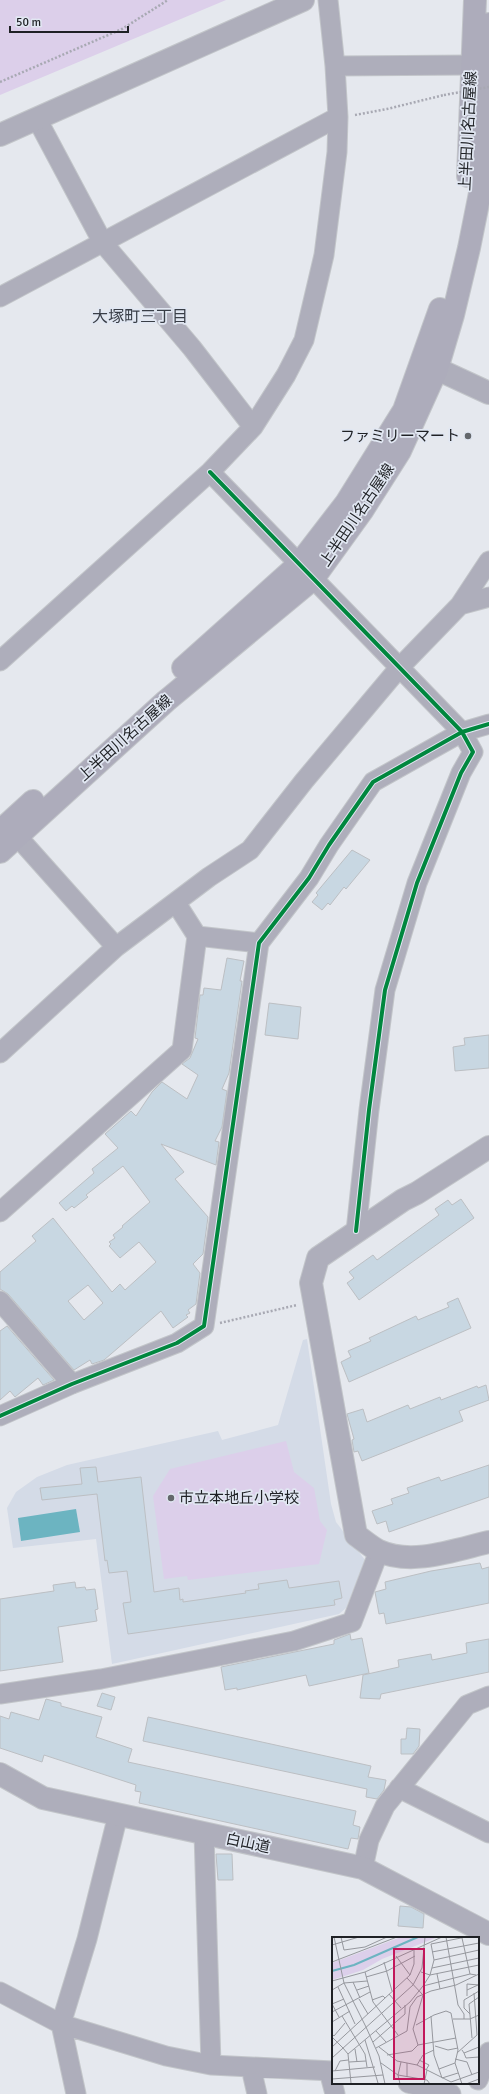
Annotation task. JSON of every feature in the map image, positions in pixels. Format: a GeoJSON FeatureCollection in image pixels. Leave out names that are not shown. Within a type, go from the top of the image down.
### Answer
{"type":"FeatureCollection","features":[{"type":"Feature","properties":{"kind":"main road","name":"上半田川名古屋線"},"geometry":{"type":"LineString","coordinates":[[306,572],[346,502],[404,410],[442,306],[468,176],[475,0]]}},
{"type":"Feature","properties":{"kind":"main road","name":"上半田川名古屋線"},"geometry":{"type":"LineString","coordinates":[[0,852],[6,827],[166,701],[306,572],[362,511],[400,451],[437,369],[453,315],[480,193],[487,124],[489,24]]}},
{"type":"Feature","properties":{"kind":"street"},"geometry":{"type":"LineString","coordinates":[[0,136],[303,0]]}},
{"type":"Feature","properties":{"kind":"street"},"geometry":{"type":"LineString","coordinates":[[0,661],[210,472],[253,427],[286,375],[304,340],[324,255],[337,152],[338,117],[335,66],[328,0]]}},
{"type":"Feature","properties":{"kind":"street"},"geometry":{"type":"LineString","coordinates":[[335,66],[472,65]]}},
{"type":"Feature","properties":{"kind":"street"},"geometry":{"type":"LineString","coordinates":[[0,296],[338,117]]}},
{"type":"Feature","properties":{"kind":"street"},"geometry":{"type":"LineString","coordinates":[[37,119],[102,243],[192,348],[253,427]]}},
{"type":"Feature","properties":{"kind":"street"},"geometry":{"type":"LineString","coordinates":[[437,369],[489,393]]}},
{"type":"Feature","properties":{"kind":"street"},"geometry":{"type":"LineString","coordinates":[[210,472],[462,732],[473,752],[461,773],[417,883],[385,990],[369,1110],[356,1231]]}},
{"type":"Feature","properties":{"kind":"street"},"geometry":{"type":"LineString","coordinates":[[0,1053],[116,947],[209,877],[250,850],[304,781],[399,668],[460,605],[489,561]]}},
{"type":"Feature","properties":{"kind":"street"},"geometry":{"type":"LineString","coordinates":[[460,605],[489,597]]}},
{"type":"Feature","properties":{"kind":"street"},"geometry":{"type":"LineString","coordinates":[[0,1416],[72,1384],[178,1343],[204,1326],[259,943],[309,878],[329,845],[373,782],[462,732],[489,724]]}},
{"type":"Feature","properties":{"kind":"street"},"geometry":{"type":"LineString","coordinates":[[6,827],[116,947]]}},
{"type":"Feature","properties":{"kind":"street"},"geometry":{"type":"LineString","coordinates":[[0,1212],[182,1050],[197,936],[176,903]]}},
{"type":"Feature","properties":{"kind":"street"},"geometry":{"type":"LineString","coordinates":[[197,936],[259,943]]}},
{"type":"Feature","properties":{"kind":"street"},"geometry":{"type":"LineString","coordinates":[[489,1147],[356,1231],[318,1258],[311,1284],[356,1535],[379,1551],[402,1558],[424,1556],[489,1542]]}},
{"type":"Feature","properties":{"kind":"street"},"geometry":{"type":"LineString","coordinates":[[0,1301],[72,1384]]}},
{"type":"Feature","properties":{"kind":"street"},"geometry":{"type":"LineString","coordinates":[[0,1694],[101,1679],[294,1641],[352,1622],[379,1551]]}},
{"type":"Feature","properties":{"kind":"street"},"geometry":{"type":"LineString","coordinates":[[363,1868],[370,1840],[385,1806],[467,1705],[489,1696]]}},
{"type":"Feature","properties":{"kind":"street","name":"白山道"},"geometry":{"type":"LineString","coordinates":[[0,1774],[43,1798],[363,1868],[489,1934]]}},
{"type":"Feature","properties":{"kind":"street"},"geometry":{"type":"LineString","coordinates":[[399,1788],[489,1833]]}},
{"type":"Feature","properties":{"kind":"street"},"geometry":{"type":"LineString","coordinates":[[76,2094],[61,2024],[87,1939],[118,1815]]}},
{"type":"Feature","properties":{"kind":"street"},"geometry":{"type":"LineString","coordinates":[[204,1833],[211,2066]]}},
{"type":"Feature","properties":{"kind":"street"},"geometry":{"type":"LineString","coordinates":[[0,1992],[61,2024],[166,2056],[211,2066],[331,2071]]}},
{"type":"Feature","properties":{"kind":"street"},"geometry":{"type":"LineString","coordinates":[[479,2077],[489,2052]]}},
{"type":"Feature","properties":{"kind":"street"},"geometry":{"type":"LineString","coordinates":[[251,2068],[257,2094]]}},
{"type":"Feature","properties":{"kind":"street"},"geometry":{"type":"LineString","coordinates":[[333,2084],[335,2094]]}},
{"type":"Feature","properties":{"kind":"street"},"geometry":{"type":"LineString","coordinates":[[412,2084],[450,2094]]}},
{"type":"Feature","properties":{"kind":"street"},"geometry":{"type":"LineString","coordinates":[[473,2094],[477,2084]]}},
{"type":"Feature","properties":{"kind":"path"},"geometry":{"type":"LineString","coordinates":[[0,82],[122,29],[168,0]]}},
{"type":"Feature","properties":{"kind":"path"},"geometry":{"type":"LineString","coordinates":[[338,117],[387,109],[444,95],[489,87]]}},
{"type":"Feature","properties":{"kind":"path"},"geometry":{"type":"LineString","coordinates":[[204,1326],[314,1301]]}},
{"type":"Feature","properties":{"kind":"shaded area"},"geometry":{"type":"Polygon","coordinates":[[[0,0],[226,0],[0,95],[0,0]]]}},
{"type":"Feature","properties":{"kind":"shaded area","name":"市立本地丘小学校"},"geometry":{"type":"Polygon","coordinates":[[[307,1339],[331,1504],[336,1522],[365,1560],[346,1608],[339,1614],[112,1664],[96,1539],[13,1548],[7,1508],[16,1492],[37,1477],[67,1465],[218,1431],[222,1440],[278,1425],[303,1340],[307,1339]]]}},
{"type":"Feature","properties":{"kind":"shaded area"},"geometry":{"type":"Polygon","coordinates":[[[286,1441],[294,1472],[314,1488],[320,1521],[327,1530],[319,1564],[188,1580],[187,1576],[164,1579],[153,1496],[170,1469],[286,1441]]]}},
{"type":"Feature","properties":{"kind":"water"},"geometry":{"type":"Polygon","coordinates":[[[76,1509],[80,1532],[21,1541],[18,1518],[76,1509]]]}},
{"type":"Feature","properties":{"kind":"building"},"geometry":{"type":"Polygon","coordinates":[[[352,850],[370,860],[346,889],[344,887],[330,905],[328,903],[322,910],[312,902],[318,895],[316,893],[352,850]]]}},
{"type":"Feature","properties":{"kind":"building"},"geometry":{"type":"Polygon","coordinates":[[[227,958],[244,961],[240,981],[242,981],[229,1073],[222,1089],[227,1091],[222,1127],[215,1141],[219,1142],[216,1165],[161,1144],[184,1172],[175,1179],[208,1217],[203,1254],[193,1264],[200,1273],[196,1304],[188,1310],[190,1313],[186,1315],[188,1317],[173,1328],[161,1311],[104,1360],[92,1364],[90,1360],[74,1370],[8,1294],[0,1289],[0,1272],[36,1241],[32,1236],[53,1218],[112,1292],[120,1284],[125,1290],[156,1262],[139,1242],[120,1258],[109,1246],[111,1244],[109,1242],[115,1238],[113,1235],[150,1202],[123,1166],[86,1195],[88,1197],[74,1208],[72,1206],[66,1211],[59,1203],[94,1173],[92,1169],[118,1148],[105,1134],[131,1111],[136,1116],[152,1092],[162,1082],[187,1099],[198,1075],[182,1064],[190,1058],[198,1039],[195,1038],[200,995],[203,995],[204,988],[221,990],[227,958]],[[88,1285],[68,1301],[84,1320],[103,1303],[88,1285]]]}},
{"type":"Feature","properties":{"kind":"building"},"geometry":{"type":"Polygon","coordinates":[[[269,1003],[301,1007],[298,1039],[265,1035],[269,1003]]]}},
{"type":"Feature","properties":{"kind":"building"},"geometry":{"type":"Polygon","coordinates":[[[489,1035],[489,1068],[455,1071],[453,1047],[465,1045],[464,1038],[489,1035]]]}},
{"type":"Feature","properties":{"kind":"building"},"geometry":{"type":"Polygon","coordinates":[[[461,1199],[474,1218],[359,1300],[347,1283],[354,1278],[349,1272],[373,1255],[377,1260],[439,1215],[435,1209],[448,1200],[452,1205],[461,1199]]]}},
{"type":"Feature","properties":{"kind":"building"},"geometry":{"type":"Polygon","coordinates":[[[458,1298],[471,1328],[349,1382],[341,1362],[351,1357],[348,1351],[371,1341],[369,1338],[416,1316],[418,1320],[449,1307],[447,1303],[458,1298]]]}},
{"type":"Feature","properties":{"kind":"building"},"geometry":{"type":"Polygon","coordinates":[[[7,1326],[54,1380],[43,1385],[38,1378],[15,1397],[10,1391],[0,1400],[0,1331],[7,1326]]]}},
{"type":"Feature","properties":{"kind":"building"},"geometry":{"type":"Polygon","coordinates":[[[486,1385],[489,1400],[459,1411],[463,1421],[362,1461],[358,1451],[354,1452],[352,1440],[354,1439],[347,1414],[363,1409],[367,1422],[408,1405],[410,1409],[440,1397],[441,1400],[477,1386],[478,1388],[486,1385]]]}},
{"type":"Feature","properties":{"kind":"building"},"geometry":{"type":"Polygon","coordinates":[[[489,1465],[489,1497],[389,1532],[386,1521],[377,1524],[372,1511],[393,1504],[391,1499],[409,1493],[407,1488],[439,1477],[441,1481],[489,1465]]]}},
{"type":"Feature","properties":{"kind":"building"},"geometry":{"type":"Polygon","coordinates":[[[96,1467],[98,1482],[141,1477],[154,1592],[179,1588],[180,1600],[183,1599],[183,1602],[246,1593],[245,1591],[259,1589],[258,1584],[287,1580],[289,1588],[339,1581],[342,1598],[334,1600],[335,1605],[128,1634],[123,1603],[131,1602],[127,1571],[109,1573],[107,1560],[105,1561],[97,1494],[42,1500],[40,1488],[82,1484],[80,1468],[96,1467]]]}},
{"type":"Feature","properties":{"kind":"building"},"geometry":{"type":"Polygon","coordinates":[[[480,1563],[482,1569],[489,1567],[489,1603],[386,1624],[384,1613],[379,1614],[375,1592],[386,1589],[385,1582],[431,1571],[480,1563]]]}},
{"type":"Feature","properties":{"kind":"building"},"geometry":{"type":"Polygon","coordinates":[[[75,1582],[76,1588],[85,1587],[86,1590],[95,1589],[98,1609],[95,1610],[97,1621],[58,1627],[63,1662],[0,1671],[0,1599],[54,1591],[53,1585],[75,1582]]]}},
{"type":"Feature","properties":{"kind":"building"},"geometry":{"type":"Polygon","coordinates":[[[350,1634],[351,1640],[362,1638],[369,1673],[309,1686],[306,1675],[237,1690],[237,1688],[225,1690],[221,1667],[334,1644],[334,1640],[350,1634]]]}},
{"type":"Feature","properties":{"kind":"building"},"geometry":{"type":"Polygon","coordinates":[[[489,1639],[489,1672],[381,1694],[380,1699],[360,1698],[363,1675],[399,1667],[398,1660],[431,1654],[432,1660],[467,1653],[466,1643],[489,1639]]]}},
{"type":"Feature","properties":{"kind":"building"},"geometry":{"type":"Polygon","coordinates":[[[102,1693],[115,1697],[111,1710],[97,1706],[102,1693]]]}},
{"type":"Feature","properties":{"kind":"building"},"geometry":{"type":"Polygon","coordinates":[[[46,1699],[61,1703],[61,1706],[102,1717],[96,1737],[132,1749],[128,1762],[356,1811],[353,1825],[360,1827],[358,1839],[351,1838],[348,1849],[139,1803],[141,1792],[135,1791],[136,1785],[44,1755],[42,1762],[0,1748],[0,1716],[9,1719],[11,1712],[39,1720],[46,1699]]]}},
{"type":"Feature","properties":{"kind":"building"},"geometry":{"type":"Polygon","coordinates":[[[148,1717],[371,1766],[368,1777],[386,1780],[384,1790],[377,1799],[366,1797],[367,1789],[143,1741],[148,1717]]]}},
{"type":"Feature","properties":{"kind":"building"},"geometry":{"type":"Polygon","coordinates":[[[407,1728],[420,1729],[419,1746],[413,1754],[401,1754],[401,1739],[406,1739],[407,1728]]]}},
{"type":"Feature","properties":{"kind":"building"},"geometry":{"type":"Polygon","coordinates":[[[216,1854],[232,1854],[233,1880],[218,1880],[216,1854]]]}},
{"type":"Feature","properties":{"kind":"building"},"geometry":{"type":"Polygon","coordinates":[[[400,1906],[411,1907],[424,1914],[423,1928],[398,1926],[400,1906]]]}},
{"type":"Feature","properties":{"kind":"cycle path"},"geometry":{"type":"LineString","coordinates":[[210,472],[462,732],[473,752],[461,773],[417,883],[385,990],[369,1110],[356,1231]]}},
{"type":"Feature","properties":{"kind":"cycle path"},"geometry":{"type":"LineString","coordinates":[[0,1416],[72,1384],[177,1343],[204,1326],[259,943],[309,878],[329,845],[373,782],[462,732],[489,724]]}},
{"type":"Feature","properties":{"kind":"place","name":"ファミリーマート"},"geometry":{"type":"Point","coordinates":[468,436]}},
{"type":"Feature","properties":{"kind":"place","name":"市立本地丘小学校"},"geometry":{"type":"Point","coordinates":[171,1498]}},
{"type":"Feature","properties":{"kind":"district","name":"大塚町三丁目"},"geometry":{"type":"Point","coordinates":[140,316]}}]}
